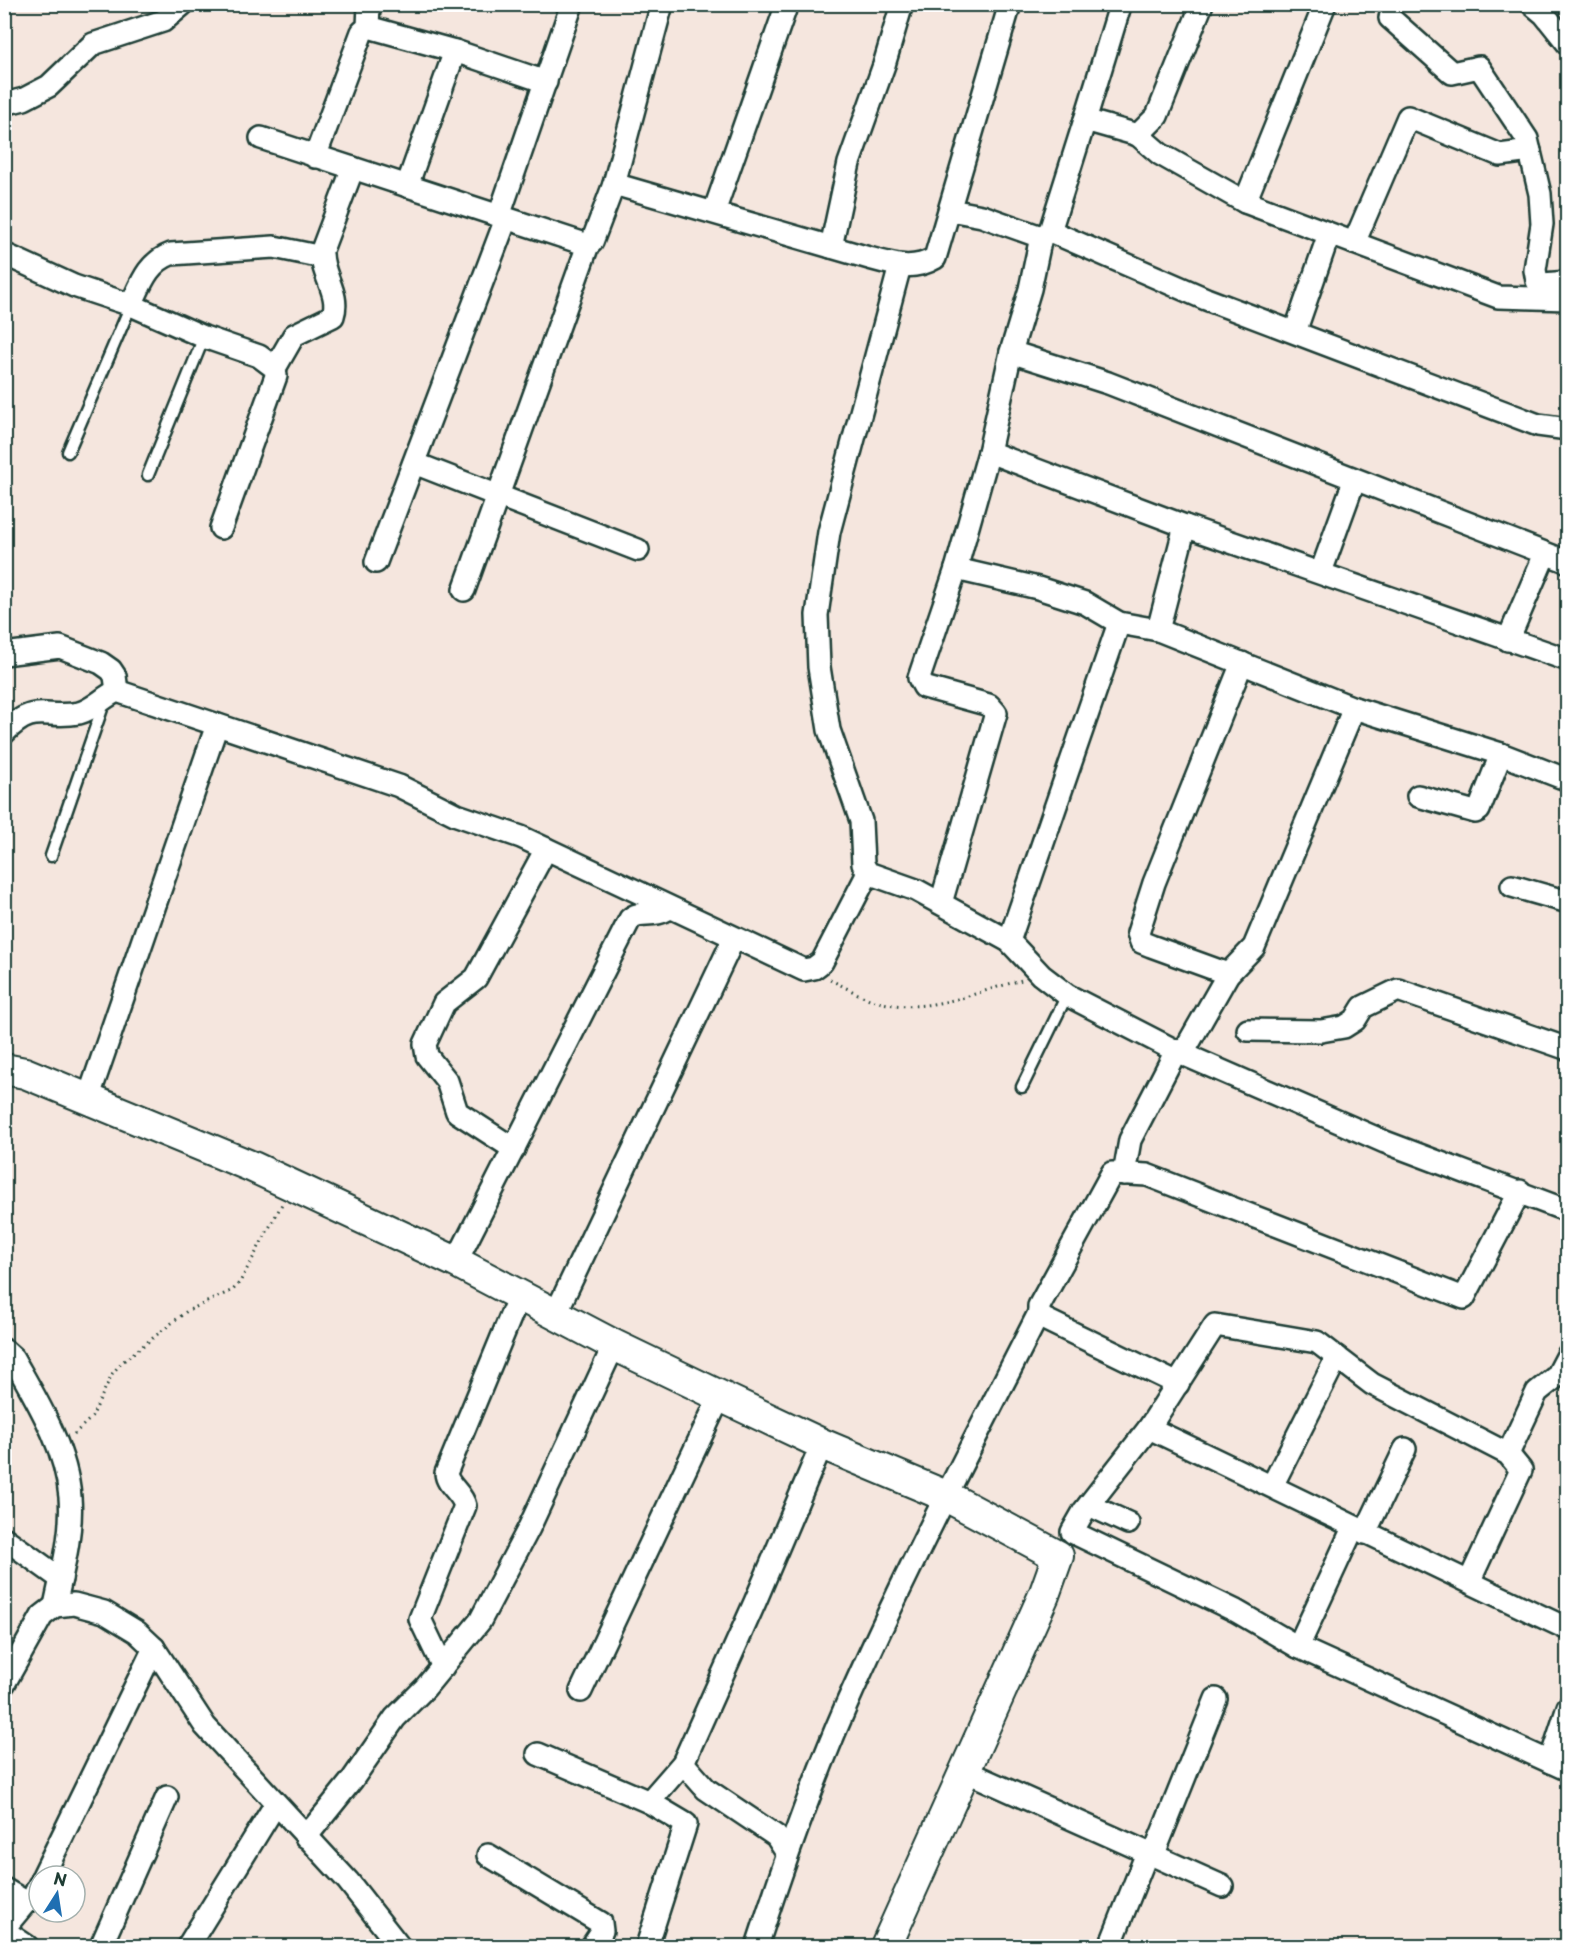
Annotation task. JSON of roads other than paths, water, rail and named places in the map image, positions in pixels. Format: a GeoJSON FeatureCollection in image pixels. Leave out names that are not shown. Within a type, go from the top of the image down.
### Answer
{"type":"FeatureCollection","features":[{"type":"Feature","properties":{"kind":"main road"},"geometry":{"type":"LineString","coordinates":[[4,1069],[25,1073],[292,1185],[456,1262],[614,1345],[822,1444],[1065,1544],[886,1947]]}},
{"type":"Feature","properties":{"kind":"street"},"geometry":{"type":"LineString","coordinates":[[4,104],[24,99],[49,86],[93,44],[163,21],[183,4]]}},
{"type":"Feature","properties":{"kind":"street"},"geometry":{"type":"LineString","coordinates":[[315,157],[362,32],[368,27],[369,4]]}},
{"type":"Feature","properties":{"kind":"street"},"geometry":{"type":"LineString","coordinates":[[376,562],[503,218],[572,4]]}},
{"type":"Feature","properties":{"kind":"street"},"geometry":{"type":"LineString","coordinates":[[464,590],[588,245],[592,242],[614,184],[662,4]]}},
{"type":"Feature","properties":{"kind":"street"},"geometry":{"type":"LineString","coordinates":[[714,212],[787,4]]}},
{"type":"Feature","properties":{"kind":"street"},"geometry":{"type":"LineString","coordinates":[[831,247],[849,163],[884,65],[902,4]]}},
{"type":"Feature","properties":{"kind":"street"},"geometry":{"type":"LineString","coordinates":[[614,184],[900,266],[921,266],[935,258],[1010,4]]}},
{"type":"Feature","properties":{"kind":"street"},"geometry":{"type":"LineString","coordinates":[[1138,135],[1157,116],[1202,4]]}},
{"type":"Feature","properties":{"kind":"street"},"geometry":{"type":"LineString","coordinates":[[1245,202],[1325,4]]}},
{"type":"Feature","properties":{"kind":"street"},"geometry":{"type":"LineString","coordinates":[[1532,4],[1544,14],[1568,44]]}},
{"type":"Feature","properties":{"kind":"street"},"geometry":{"type":"LineString","coordinates":[[941,903],[996,713],[989,705],[924,687],[920,683],[920,678],[956,569],[989,453],[1011,352],[1045,234],[1085,120],[1120,6]]}},
{"type":"Feature","properties":{"kind":"street"},"geometry":{"type":"LineString","coordinates":[[1390,18],[1452,73],[1479,67],[1527,139],[1541,204],[1542,224],[1535,270],[1537,281],[1543,284],[1568,282]]}},
{"type":"Feature","properties":{"kind":"street"},"geometry":{"type":"LineString","coordinates":[[368,27],[455,51],[546,82]]}},
{"type":"Feature","properties":{"kind":"street"},"geometry":{"type":"LineString","coordinates":[[407,186],[455,51]]}},
{"type":"Feature","properties":{"kind":"street"},"geometry":{"type":"LineString","coordinates":[[1354,243],[1408,117],[1500,155],[1530,151]]}},
{"type":"Feature","properties":{"kind":"street"},"geometry":{"type":"LineString","coordinates":[[1085,120],[1138,135],[1160,154],[1245,202],[1498,297],[1568,299]]}},
{"type":"Feature","properties":{"kind":"street"},"geometry":{"type":"LineString","coordinates":[[261,138],[588,245]]}},
{"type":"Feature","properties":{"kind":"street"},"geometry":{"type":"LineString","coordinates":[[221,528],[276,376],[275,368],[294,335],[333,316],[336,308],[322,257],[353,168]]}},
{"type":"Feature","properties":{"kind":"street"},"geometry":{"type":"LineString","coordinates":[[950,210],[982,216],[1045,234],[1206,299],[1538,424],[1568,429]]}},
{"type":"Feature","properties":{"kind":"street"},"geometry":{"type":"LineString","coordinates":[[1295,332],[1329,234]]}},
{"type":"Feature","properties":{"kind":"street"},"geometry":{"type":"LineString","coordinates":[[131,304],[151,266],[159,258],[171,254],[274,247],[322,257]]}},
{"type":"Feature","properties":{"kind":"street"},"geometry":{"type":"LineString","coordinates":[[4,254],[74,286],[131,304],[204,337],[260,356],[275,368]]}},
{"type":"Feature","properties":{"kind":"street"},"geometry":{"type":"LineString","coordinates":[[900,266],[829,532],[817,615],[819,667],[829,730],[861,821],[863,864],[868,873],[916,890],[1009,941],[1041,975],[1067,995],[1180,1052],[1385,1142],[1568,1211]]}},
{"type":"Feature","properties":{"kind":"street"},"geometry":{"type":"LineString","coordinates":[[1011,352],[1108,383],[1354,481],[1568,562]]}},
{"type":"Feature","properties":{"kind":"street"},"geometry":{"type":"LineString","coordinates":[[989,453],[1185,526],[1568,660]]}},
{"type":"Feature","properties":{"kind":"street"},"geometry":{"type":"LineString","coordinates":[[414,463],[638,550]]}},
{"type":"Feature","properties":{"kind":"street"},"geometry":{"type":"LineString","coordinates":[[1321,572],[1354,481]]}},
{"type":"Feature","properties":{"kind":"street"},"geometry":{"type":"LineString","coordinates":[[1158,630],[1185,526]]}},
{"type":"Feature","properties":{"kind":"street"},"geometry":{"type":"LineString","coordinates":[[1508,639],[1545,554]]}},
{"type":"Feature","properties":{"kind":"street"},"geometry":{"type":"LineString","coordinates":[[956,569],[1038,588],[1085,603],[1119,622],[1158,630],[1354,708],[1501,754],[1568,780]]}},
{"type":"Feature","properties":{"kind":"street"},"geometry":{"type":"LineString","coordinates":[[1009,941],[1119,622]]}},
{"type":"Feature","properties":{"kind":"street"},"geometry":{"type":"LineString","coordinates":[[4,654],[60,647],[100,663],[111,670],[115,676],[111,694],[90,710],[78,713],[27,714],[4,733]]}},
{"type":"Feature","properties":{"kind":"street"},"geometry":{"type":"LineString","coordinates":[[1228,974],[1141,942],[1138,933],[1154,883],[1242,663]]}},
{"type":"Feature","properties":{"kind":"street"},"geometry":{"type":"LineString","coordinates":[[111,694],[217,725],[399,786],[440,808],[546,849],[804,970],[822,963],[868,873]]}},
{"type":"Feature","properties":{"kind":"street"},"geometry":{"type":"LineString","coordinates":[[1124,1174],[1130,1140],[1180,1052],[1228,974],[1254,947],[1354,708]]}},
{"type":"Feature","properties":{"kind":"street"},"geometry":{"type":"LineString","coordinates":[[88,1099],[217,725]]}},
{"type":"Feature","properties":{"kind":"street"},"geometry":{"type":"LineString","coordinates":[[1418,796],[1475,812],[1479,810],[1501,754]]}},
{"type":"Feature","properties":{"kind":"street"},"geometry":{"type":"LineString","coordinates":[[514,1149],[457,1112],[447,1081],[427,1056],[425,1044],[444,1003],[476,978],[546,849]]}},
{"type":"Feature","properties":{"kind":"street"},"geometry":{"type":"LineString","coordinates":[[1512,886],[1568,902]]}},
{"type":"Feature","properties":{"kind":"street"},"geometry":{"type":"LineString","coordinates":[[456,1262],[630,919],[639,914],[660,914],[669,908]]}},
{"type":"Feature","properties":{"kind":"street"},"geometry":{"type":"LineString","coordinates":[[555,1315],[735,938]]}},
{"type":"Feature","properties":{"kind":"street"},"geometry":{"type":"LineString","coordinates":[[1248,1030],[1322,1031],[1344,1027],[1355,1020],[1363,1007],[1398,990],[1568,1049]]}},
{"type":"Feature","properties":{"kind":"street"},"geometry":{"type":"LineString","coordinates":[[757,1947],[787,1853],[846,1707],[946,1496],[1039,1313],[1039,1306],[1112,1173],[1146,1175],[1464,1298],[1520,1191]]}},
{"type":"Feature","properties":{"kind":"street"},"geometry":{"type":"LineString","coordinates":[[443,1668],[420,1620],[465,1506],[463,1498],[449,1483],[446,1473],[519,1296]]}},
{"type":"Feature","properties":{"kind":"street"},"geometry":{"type":"LineString","coordinates":[[1039,1313],[1042,1318],[1178,1384]]}},
{"type":"Feature","properties":{"kind":"street"},"geometry":{"type":"LineString","coordinates":[[1469,1582],[1521,1470],[1508,1454],[1372,1384],[1317,1342],[1215,1325],[1149,1428],[1089,1505],[1065,1544],[1236,1611],[1298,1647],[1559,1766],[1568,1707]]}},
{"type":"Feature","properties":{"kind":"street"},"geometry":{"type":"LineString","coordinates":[[4,1334],[9,1354],[61,1453],[70,1498],[61,1579],[55,1606]]}},
{"type":"Feature","properties":{"kind":"street"},"geometry":{"type":"LineString","coordinates":[[306,1837],[352,1780],[395,1718],[443,1668],[480,1621],[529,1528],[614,1345]]}},
{"type":"Feature","properties":{"kind":"street"},"geometry":{"type":"LineString","coordinates":[[1508,1454],[1537,1392],[1562,1378],[1568,1355]]}},
{"type":"Feature","properties":{"kind":"street"},"geometry":{"type":"LineString","coordinates":[[1272,1486],[1337,1357]]}},
{"type":"Feature","properties":{"kind":"street"},"geometry":{"type":"LineString","coordinates":[[581,1691],[720,1396]]}},
{"type":"Feature","properties":{"kind":"street"},"geometry":{"type":"LineString","coordinates":[[1149,1428],[1568,1629]]}},
{"type":"Feature","properties":{"kind":"street"},"geometry":{"type":"LineString","coordinates":[[649,1803],[683,1763],[822,1444]]}},
{"type":"Feature","properties":{"kind":"street"},"geometry":{"type":"LineString","coordinates":[[1298,1647],[1359,1530],[1405,1449]]}},
{"type":"Feature","properties":{"kind":"street"},"geometry":{"type":"LineString","coordinates":[[1089,1505],[1128,1523]]}},
{"type":"Feature","properties":{"kind":"street"},"geometry":{"type":"LineString","coordinates":[[4,1538],[61,1579]]}},
{"type":"Feature","properties":{"kind":"street"},"geometry":{"type":"LineString","coordinates":[[4,1684],[42,1616],[55,1606],[74,1604],[104,1612],[137,1632],[154,1648],[205,1726],[275,1805],[348,1881],[399,1947]]}},
{"type":"Feature","properties":{"kind":"street"},"geometry":{"type":"LineString","coordinates":[[50,1864],[154,1648]]}},
{"type":"Feature","properties":{"kind":"street"},"geometry":{"type":"LineString","coordinates":[[1110,1947],[1216,1699]]}},
{"type":"Feature","properties":{"kind":"street"},"geometry":{"type":"LineString","coordinates":[[538,1754],[649,1803],[686,1824],[647,1946]]}},
{"type":"Feature","properties":{"kind":"street"},"geometry":{"type":"LineString","coordinates":[[683,1763],[706,1789],[776,1836],[787,1853]]}},
{"type":"Feature","properties":{"kind":"street"},"geometry":{"type":"LineString","coordinates":[[965,1771],[1222,1886]]}},
{"type":"Feature","properties":{"kind":"street"},"geometry":{"type":"LineString","coordinates":[[101,1947],[167,1797]]}},
{"type":"Feature","properties":{"kind":"street"},"geometry":{"type":"LineString","coordinates":[[188,1947],[275,1805]]}},
{"type":"Feature","properties":{"kind":"street"},"geometry":{"type":"LineString","coordinates":[[488,1855],[601,1923],[602,1931],[592,1947]]}},
{"type":"Feature","properties":{"kind":"street"},"geometry":{"type":"LineString","coordinates":[[4,1888],[27,1892]]}},
{"type":"Feature","properties":{"kind":"street"},"geometry":{"type":"LineString","coordinates":[[27,1900],[6,1926],[6,1932],[27,1947]]}},
{"type":"Feature","properties":{"kind":"lane"},"geometry":{"type":"LineString","coordinates":[[68,452],[131,304]]}},
{"type":"Feature","properties":{"kind":"lane"},"geometry":{"type":"LineString","coordinates":[[148,475],[204,337]]}},
{"type":"Feature","properties":{"kind":"lane"},"geometry":{"type":"LineString","coordinates":[[51,856],[111,694]]}},
{"type":"Feature","properties":{"kind":"lane"},"geometry":{"type":"LineString","coordinates":[[1022,1087],[1067,995]]}}]}
